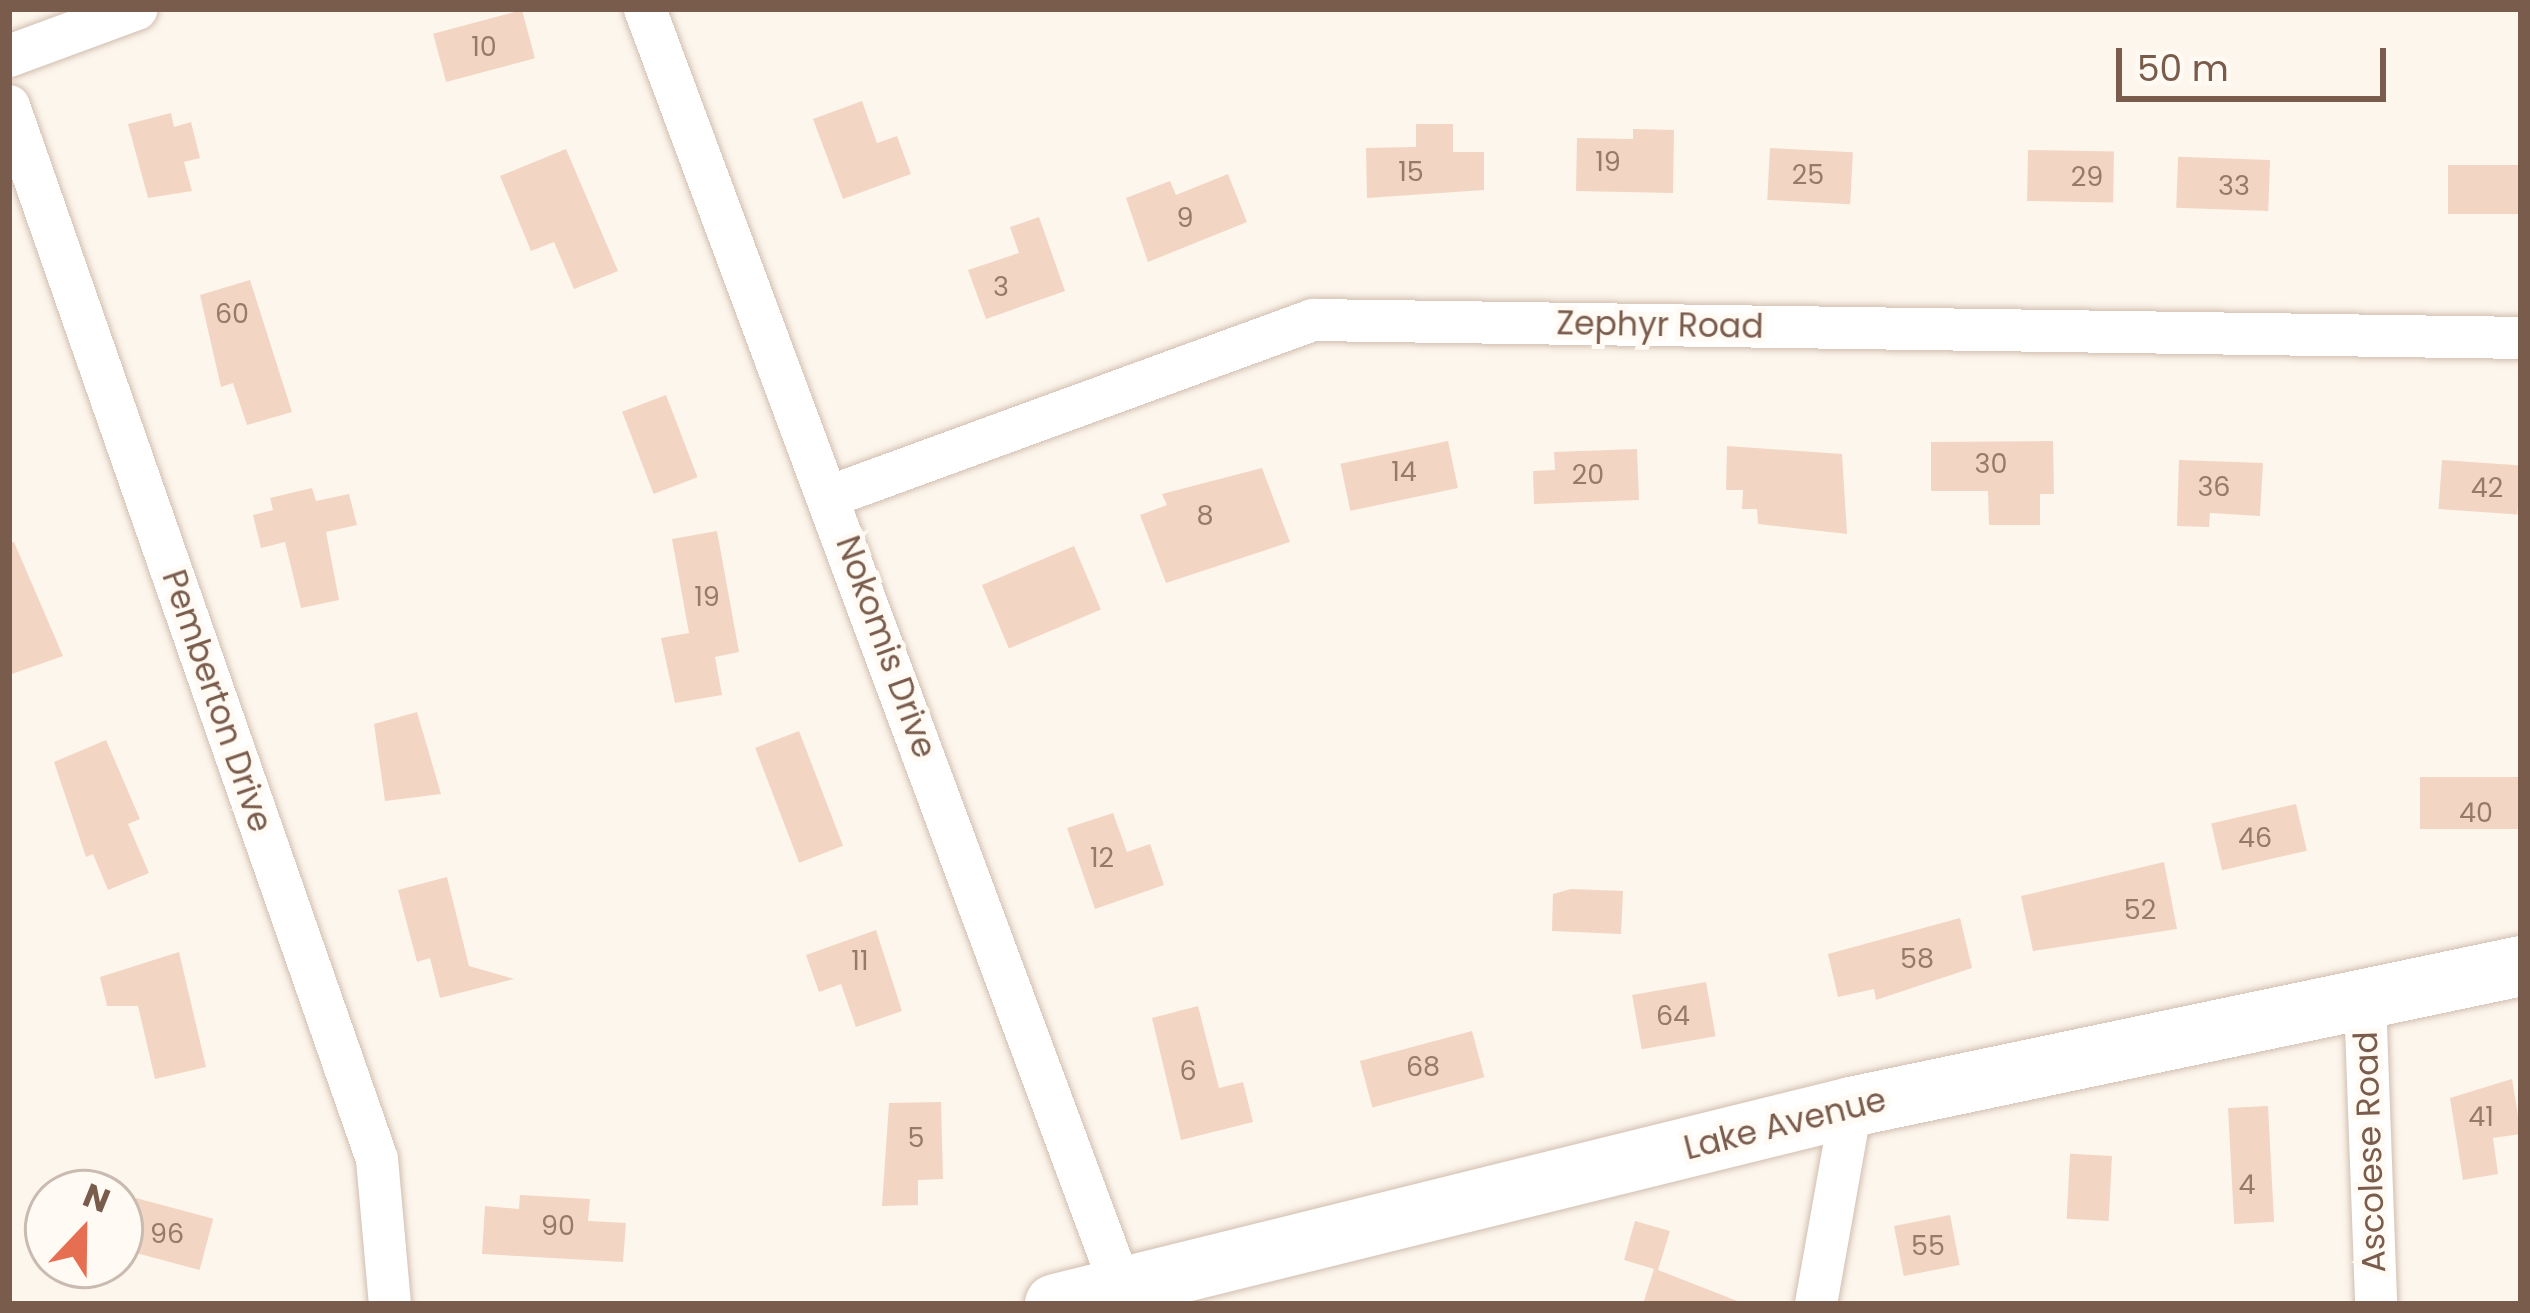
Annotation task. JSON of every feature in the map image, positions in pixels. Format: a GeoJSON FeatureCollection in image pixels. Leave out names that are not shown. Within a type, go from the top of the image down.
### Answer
{"type":"FeatureCollection","features":[{"type":"Feature","properties":{"kind":"street"},"geometry":{"type":"LineString","coordinates":[[9,56],[137,9]]}},
{"type":"Feature","properties":{"kind":"street","name":"Nokomis Drive"},"geometry":{"type":"LineString","coordinates":[[645,9],[831,496],[1121,1287]]}},
{"type":"Feature","properties":{"kind":"street","name":"Pemberton Drive"},"geometry":{"type":"LineString","coordinates":[[9,106],[377,1159],[390,1304]]}},
{"type":"Feature","properties":{"kind":"street","name":"Zephyr Road"},"geometry":{"type":"LineString","coordinates":[[831,496],[1313,320],[2521,338]]}},
{"type":"Feature","properties":{"kind":"street","name":"Lake Avenue"},"geometry":{"type":"LineString","coordinates":[[1054,1304],[1851,1107],[2521,966]]}},
{"type":"Feature","properties":{"kind":"street","name":"Ascolese Road"},"geometry":{"type":"LineString","coordinates":[[2365,999],[2376,1304]]}},
{"type":"Feature","properties":{"kind":"street"},"geometry":{"type":"LineString","coordinates":[[1816,1304],[1851,1107]]}},
{"type":"Feature","properties":{"kind":"building"},"geometry":{"type":"Polygon","coordinates":[[[522,10],[535,58],[446,82],[433,34],[522,10]]]}},
{"type":"Feature","properties":{"kind":"building"},"geometry":{"type":"Polygon","coordinates":[[[862,101],[877,143],[897,136],[911,174],[843,199],[813,119],[862,101]]]}},
{"type":"Feature","properties":{"kind":"building"},"geometry":{"type":"Polygon","coordinates":[[[171,113],[174,127],[191,122],[200,158],[184,162],[192,191],[148,198],[128,124],[171,113]]]}},
{"type":"Feature","properties":{"kind":"building"},"geometry":{"type":"Polygon","coordinates":[[[1416,124],[1453,124],[1453,152],[1484,152],[1484,190],[1367,198],[1366,148],[1416,147],[1416,124]]]}},
{"type":"Feature","properties":{"kind":"building"},"geometry":{"type":"Polygon","coordinates":[[[1633,129],[1674,130],[1673,193],[1576,191],[1577,138],[1633,139],[1633,129]]]}},
{"type":"Feature","properties":{"kind":"building"},"geometry":{"type":"Polygon","coordinates":[[[1770,148],[1853,152],[1850,204],[1767,200],[1770,148]]]}},
{"type":"Feature","properties":{"kind":"building"},"geometry":{"type":"Polygon","coordinates":[[[566,149],[618,271],[574,289],[554,242],[531,251],[500,176],[566,149]]]}},
{"type":"Feature","properties":{"kind":"building"},"geometry":{"type":"Polygon","coordinates":[[[2028,150],[2114,152],[2113,202],[2027,201],[2028,150]]]}},
{"type":"Feature","properties":{"kind":"building"},"geometry":{"type":"Polygon","coordinates":[[[2178,157],[2270,160],[2268,211],[2176,208],[2178,157]]]}},
{"type":"Feature","properties":{"kind":"building"},"geometry":{"type":"Polygon","coordinates":[[[2448,165],[2521,165],[2521,214],[2448,214],[2448,165]]]}},
{"type":"Feature","properties":{"kind":"building"},"geometry":{"type":"Polygon","coordinates":[[[1228,174],[1247,222],[1148,262],[1126,198],[1170,181],[1176,195],[1228,174]]]}},
{"type":"Feature","properties":{"kind":"building"},"geometry":{"type":"Polygon","coordinates":[[[1039,217],[1065,291],[986,319],[968,270],[1019,253],[1010,227],[1039,217]]]}},
{"type":"Feature","properties":{"kind":"building"},"geometry":{"type":"Polygon","coordinates":[[[250,280],[292,412],[247,425],[233,383],[221,387],[200,295],[250,280]]]}},
{"type":"Feature","properties":{"kind":"building"},"geometry":{"type":"Polygon","coordinates":[[[666,395],[698,477],[654,494],[622,412],[666,395]]]}},
{"type":"Feature","properties":{"kind":"building"},"geometry":{"type":"Polygon","coordinates":[[[1448,441],[1458,488],[1350,511],[1340,464],[1448,441]]]}},
{"type":"Feature","properties":{"kind":"building"},"geometry":{"type":"Polygon","coordinates":[[[2053,441],[2054,494],[2040,494],[2040,525],[1989,525],[1988,491],[1931,491],[1931,442],[2053,441]]]}},
{"type":"Feature","properties":{"kind":"building"},"geometry":{"type":"Polygon","coordinates":[[[1727,446],[1842,454],[1847,534],[1758,524],[1757,509],[1742,509],[1743,490],[1726,490],[1727,446]]]}},
{"type":"Feature","properties":{"kind":"building"},"geometry":{"type":"Polygon","coordinates":[[[1637,449],[1639,500],[1534,504],[1533,471],[1555,470],[1554,452],[1637,449]]]}},
{"type":"Feature","properties":{"kind":"building"},"geometry":{"type":"Polygon","coordinates":[[[2179,460],[2263,463],[2260,516],[2210,513],[2209,527],[2177,526],[2179,460]]]}},
{"type":"Feature","properties":{"kind":"building"},"geometry":{"type":"Polygon","coordinates":[[[2442,460],[2521,466],[2517,514],[2439,509],[2442,460]]]}},
{"type":"Feature","properties":{"kind":"building"},"geometry":{"type":"Polygon","coordinates":[[[1262,468],[1290,542],[1166,583],[1140,515],[1167,505],[1162,494],[1262,468]]]}},
{"type":"Feature","properties":{"kind":"building"},"geometry":{"type":"Polygon","coordinates":[[[312,488],[316,501],[349,494],[357,525],[326,532],[339,600],[301,608],[285,542],[261,548],[253,515],[273,510],[270,498],[312,488]]]}},
{"type":"Feature","properties":{"kind":"building"},"geometry":{"type":"Polygon","coordinates":[[[717,531],[739,652],[715,657],[722,695],[675,703],[661,638],[689,633],[672,539],[717,531]]]}},
{"type":"Feature","properties":{"kind":"building"},"geometry":{"type":"Polygon","coordinates":[[[14,542],[63,656],[9,675],[9,543],[14,542]]]}},
{"type":"Feature","properties":{"kind":"building"},"geometry":{"type":"Polygon","coordinates":[[[1074,546],[1101,610],[1009,649],[982,585],[1074,546]]]}},
{"type":"Feature","properties":{"kind":"building"},"geometry":{"type":"Polygon","coordinates":[[[417,712],[441,794],[385,801],[374,724],[417,712]]]}},
{"type":"Feature","properties":{"kind":"building"},"geometry":{"type":"Polygon","coordinates":[[[799,731],[843,846],[799,863],[755,748],[799,731]]]}},
{"type":"Feature","properties":{"kind":"building"},"geometry":{"type":"Polygon","coordinates":[[[106,740],[140,819],[128,824],[149,873],[108,890],[93,854],[86,857],[54,762],[106,740]]]}},
{"type":"Feature","properties":{"kind":"building"},"geometry":{"type":"Polygon","coordinates":[[[2420,777],[2521,777],[2521,829],[2420,829],[2420,777]]]}},
{"type":"Feature","properties":{"kind":"building"},"geometry":{"type":"Polygon","coordinates":[[[2296,804],[2307,851],[2222,870],[2211,824],[2296,804]]]}},
{"type":"Feature","properties":{"kind":"building"},"geometry":{"type":"Polygon","coordinates":[[[1113,813],[1127,852],[1150,844],[1164,885],[1095,909],[1067,828],[1113,813]]]}},
{"type":"Feature","properties":{"kind":"building"},"geometry":{"type":"Polygon","coordinates":[[[2164,862],[2177,929],[2033,951],[2021,896],[2164,862]]]}},
{"type":"Feature","properties":{"kind":"building"},"geometry":{"type":"Polygon","coordinates":[[[447,877],[469,966],[514,979],[440,998],[430,958],[417,962],[398,890],[447,877]]]}},
{"type":"Feature","properties":{"kind":"building"},"geometry":{"type":"Polygon","coordinates":[[[1571,889],[1623,891],[1621,934],[1552,931],[1553,894],[1571,889]]]}},
{"type":"Feature","properties":{"kind":"building"},"geometry":{"type":"Polygon","coordinates":[[[1960,918],[1972,968],[1876,1000],[1874,989],[1838,997],[1828,954],[1960,918]]]}},
{"type":"Feature","properties":{"kind":"building"},"geometry":{"type":"Polygon","coordinates":[[[876,930],[902,1011],[856,1027],[841,984],[819,992],[806,955],[876,930]]]}},
{"type":"Feature","properties":{"kind":"building"},"geometry":{"type":"Polygon","coordinates":[[[179,952],[206,1067],[155,1079],[138,1006],[107,1006],[100,977],[179,952]]]}},
{"type":"Feature","properties":{"kind":"building"},"geometry":{"type":"Polygon","coordinates":[[[1706,982],[1716,1036],[1642,1049],[1632,995],[1706,982]]]}},
{"type":"Feature","properties":{"kind":"building"},"geometry":{"type":"Polygon","coordinates":[[[1198,1006],[1219,1088],[1243,1082],[1253,1122],[1181,1140],[1152,1018],[1198,1006]]]}},
{"type":"Feature","properties":{"kind":"building"},"geometry":{"type":"Polygon","coordinates":[[[1472,1031],[1484,1077],[1372,1107],[1360,1061],[1472,1031]]]}},
{"type":"Feature","properties":{"kind":"building"},"geometry":{"type":"Polygon","coordinates":[[[2512,1079],[2521,1134],[2493,1138],[2498,1174],[2463,1180],[2450,1098],[2512,1079]]]}},
{"type":"Feature","properties":{"kind":"building"},"geometry":{"type":"Polygon","coordinates":[[[941,1102],[943,1179],[918,1180],[918,1205],[882,1206],[889,1103],[941,1102]]]}},
{"type":"Feature","properties":{"kind":"building"},"geometry":{"type":"Polygon","coordinates":[[[2268,1106],[2274,1222],[2234,1224],[2228,1108],[2268,1106]]]}},
{"type":"Feature","properties":{"kind":"building"},"geometry":{"type":"Polygon","coordinates":[[[2070,1154],[2112,1156],[2109,1221],[2067,1219],[2070,1154]]]}},
{"type":"Feature","properties":{"kind":"building"},"geometry":{"type":"Polygon","coordinates":[[[520,1195],[590,1199],[588,1221],[626,1223],[623,1262],[482,1254],[485,1206],[519,1209],[520,1195]]]}},
{"type":"Feature","properties":{"kind":"building"},"geometry":{"type":"Polygon","coordinates":[[[144,1200],[213,1219],[200,1270],[144,1255],[144,1200]]]}},
{"type":"Feature","properties":{"kind":"building"},"geometry":{"type":"Polygon","coordinates":[[[1950,1215],[1960,1265],[1904,1276],[1894,1226],[1950,1215]]]}},
{"type":"Feature","properties":{"kind":"building"},"geometry":{"type":"Polygon","coordinates":[[[1635,1221],[1670,1231],[1658,1270],[1745,1304],[1643,1304],[1654,1269],[1624,1260],[1635,1221]]]}}]}
